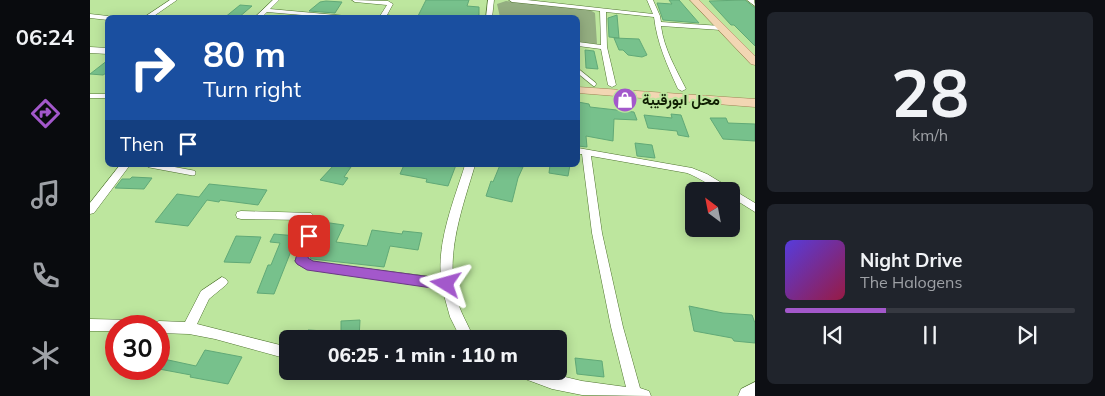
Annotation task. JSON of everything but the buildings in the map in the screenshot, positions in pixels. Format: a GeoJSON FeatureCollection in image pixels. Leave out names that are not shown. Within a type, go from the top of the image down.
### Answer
{"type":"FeatureCollection","features":[{"type":"Feature","properties":{"kind":"main road"},"geometry":{"type":"LineString","coordinates":[[694,0],[755,62]]}},
{"type":"Feature","properties":{"kind":"main road"},"geometry":{"type":"LineString","coordinates":[[698,0],[755,57]]}},
{"type":"Feature","properties":{"kind":"main road"},"geometry":{"type":"LineString","coordinates":[[90,50],[105,51]]}},
{"type":"Feature","properties":{"kind":"main road"},"geometry":{"type":"LineString","coordinates":[[580,82],[612,89],[753,96]]}},
{"type":"Feature","properties":{"kind":"main road"},"geometry":{"type":"LineString","coordinates":[[580,90],[682,89],[753,96]]}},
{"type":"Feature","properties":{"kind":"main road"},"geometry":{"type":"LineString","coordinates":[[748,396],[755,392]]}},
{"type":"Feature","properties":{"kind":"street"},"geometry":{"type":"LineString","coordinates":[[151,15],[174,0]]}},
{"type":"Feature","properties":{"kind":"street"},"geometry":{"type":"LineString","coordinates":[[260,15],[276,0]]}},
{"type":"Feature","properties":{"kind":"street"},"geometry":{"type":"LineString","coordinates":[[355,0],[389,3],[390,6],[384,15]]}},
{"type":"Feature","properties":{"kind":"street"},"geometry":{"type":"LineString","coordinates":[[489,15],[490,0]]}},
{"type":"Feature","properties":{"kind":"street"},"geometry":{"type":"LineString","coordinates":[[512,0],[657,16]]}},
{"type":"Feature","properties":{"kind":"street"},"geometry":{"type":"LineString","coordinates":[[650,0],[657,16],[657,24],[665,53],[682,89]]}},
{"type":"Feature","properties":{"kind":"street"},"geometry":{"type":"LineString","coordinates":[[750,0],[755,4]]}},
{"type":"Feature","properties":{"kind":"street"},"geometry":{"type":"LineString","coordinates":[[266,10],[338,15]]}},
{"type":"Feature","properties":{"kind":"street"},"geometry":{"type":"LineString","coordinates":[[603,10],[604,47],[612,89]]}},
{"type":"Feature","properties":{"kind":"street"},"geometry":{"type":"LineString","coordinates":[[90,16],[105,18]]}},
{"type":"Feature","properties":{"kind":"street"},"geometry":{"type":"LineString","coordinates":[[657,24],[721,28]]}},
{"type":"Feature","properties":{"kind":"street"},"geometry":{"type":"LineString","coordinates":[[580,44],[604,47]]}},
{"type":"Feature","properties":{"kind":"street"},"geometry":{"type":"LineString","coordinates":[[90,96],[105,96]]}},
{"type":"Feature","properties":{"kind":"street"},"geometry":{"type":"LineString","coordinates":[[542,380],[573,388],[639,395],[617,328],[582,151],[689,170],[714,182]]}},
{"type":"Feature","properties":{"kind":"street"},"geometry":{"type":"LineString","coordinates":[[90,210],[123,167]]}},
{"type":"Feature","properties":{"kind":"street"},"geometry":{"type":"LineString","coordinates":[[463,330],[446,284],[446,264],[454,219],[469,167]]}},
{"type":"Feature","properties":{"kind":"street"},"geometry":{"type":"LineString","coordinates":[[740,198],[755,208]]}},
{"type":"Feature","properties":{"kind":"street"},"geometry":{"type":"LineString","coordinates":[[241,215],[307,216],[314,221],[301,261],[311,266],[446,284]]}},
{"type":"Feature","properties":{"kind":"street"},"geometry":{"type":"LineString","coordinates":[[189,328],[205,295],[222,282]]}},
{"type":"Feature","properties":{"kind":"street"},"geometry":{"type":"LineString","coordinates":[[90,324],[105,325]]}},
{"type":"Feature","properties":{"kind":"street"},"geometry":{"type":"LineString","coordinates":[[170,327],[215,332],[279,351]]}},
{"type":"Feature","properties":{"kind":"lane"},"geometry":{"type":"LineString","coordinates":[[580,73],[594,84]]}},
{"type":"Feature","properties":{"kind":"lane"},"geometry":{"type":"LineString","coordinates":[[161,167],[193,173]]}},
{"type":"Feature","properties":{"kind":"green space"},"geometry":{"type":"Polygon","coordinates":[[[506,1],[590,10],[595,13],[597,44],[580,42],[580,15],[500,15],[497,4],[506,1]]]}},
{"type":"Feature","properties":{"kind":"place","name":"محل ابورقيبة"},"geometry":{"type":"Point","coordinates":[625,100]}},
{"type":"Feature","properties":{"kind":"route"},"geometry":{"type":"LineString","coordinates":[[309,236],[301,261],[311,266],[446,284]]}}]}
